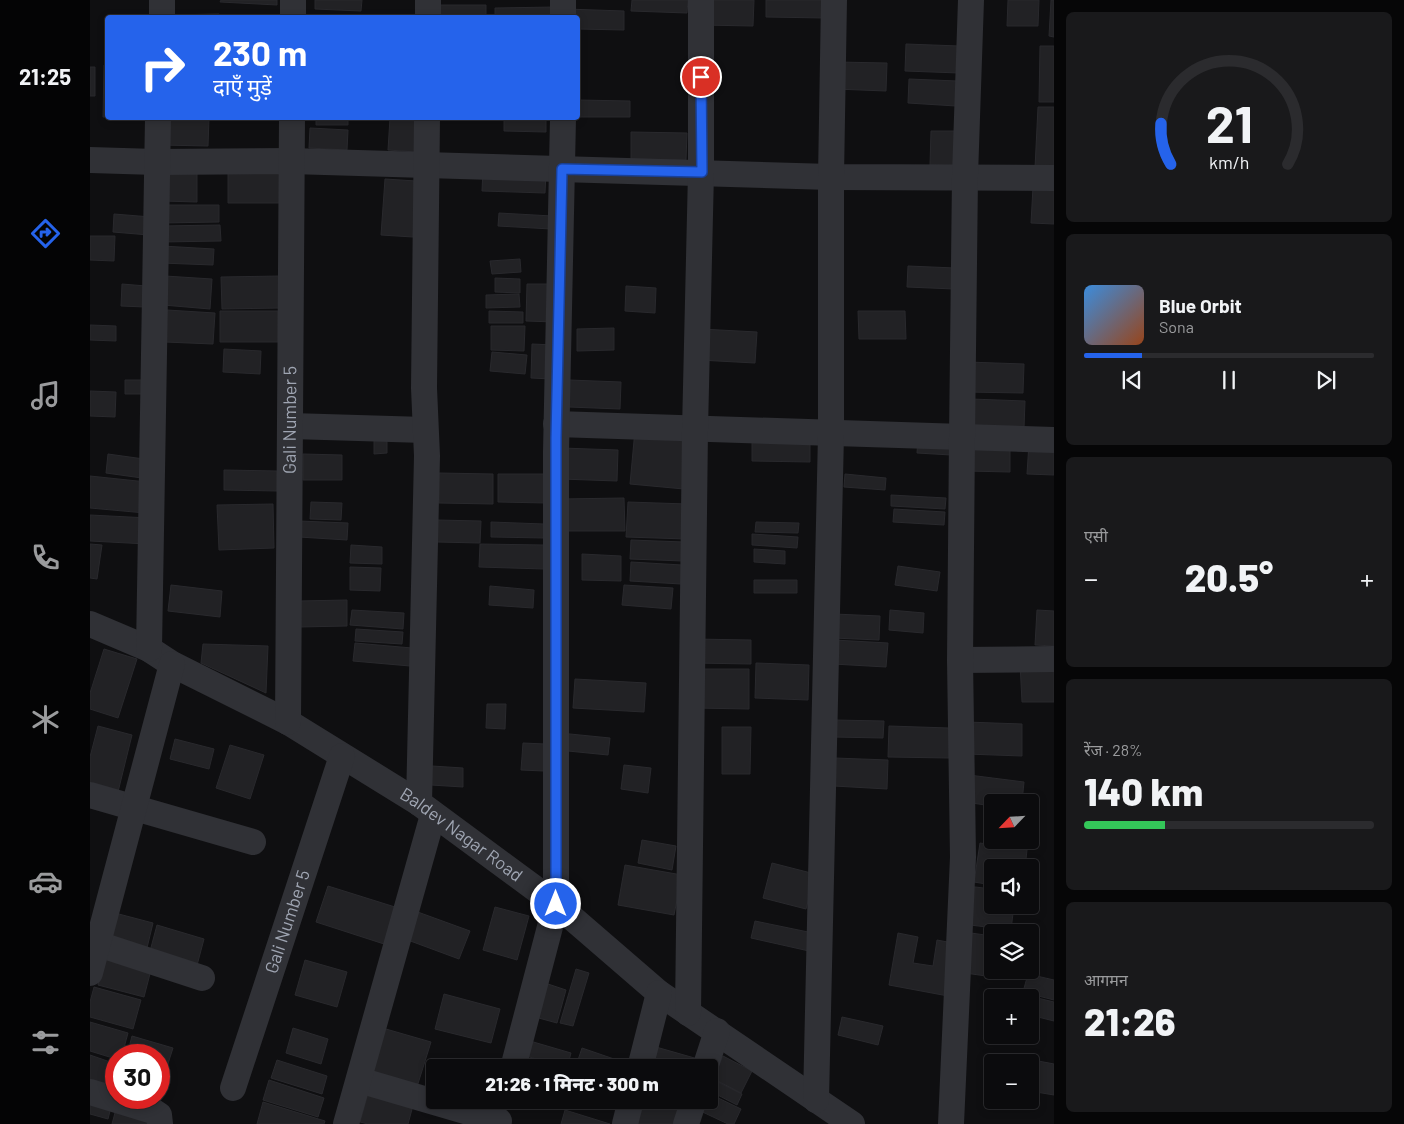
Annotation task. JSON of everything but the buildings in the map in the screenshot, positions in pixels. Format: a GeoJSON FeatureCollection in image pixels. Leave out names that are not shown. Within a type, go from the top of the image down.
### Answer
{"type":"FeatureCollection","features":[{"type":"Feature","properties":{"kind":"street"},"geometry":{"type":"LineString","coordinates":[[162,0],[162,15]]}},
{"type":"Feature","properties":{"kind":"street"},"geometry":{"type":"LineString","coordinates":[[293,0],[293,15]]}},
{"type":"Feature","properties":{"kind":"street"},"geometry":{"type":"LineString","coordinates":[[428,0],[428,15]]}},
{"type":"Feature","properties":{"kind":"street"},"geometry":{"type":"LineString","coordinates":[[563,0],[563,15]]}},
{"type":"Feature","properties":{"kind":"street"},"geometry":{"type":"LineString","coordinates":[[688,1013],[695,430],[702,172],[701,0]]}},
{"type":"Feature","properties":{"kind":"street"},"geometry":{"type":"LineString","coordinates":[[816,1100],[831,434],[831,177],[834,0]]}},
{"type":"Feature","properties":{"kind":"street"},"geometry":{"type":"LineString","coordinates":[[951,1124],[963,857],[960,660],[962,438],[965,176],[972,0]]}},
{"type":"Feature","properties":{"kind":"street"},"geometry":{"type":"LineString","coordinates":[[149,649],[158,120]]}},
{"type":"Feature","properties":{"kind":"street","name":"Gali Number 5"},"geometry":{"type":"LineString","coordinates":[[288,722],[292,120]]}},
{"type":"Feature","properties":{"kind":"street"},"geometry":{"type":"LineString","coordinates":[[346,1124],[359,1080],[426,809],[425,430],[427,120]]}},
{"type":"Feature","properties":{"kind":"street"},"geometry":{"type":"LineString","coordinates":[[515,1059],[556,904],[556,424],[563,120]]}},
{"type":"Feature","properties":{"kind":"street"},"geometry":{"type":"LineString","coordinates":[[90,160],[156,162],[291,161],[831,177],[965,176],[1054,178]]}},
{"type":"Feature","properties":{"kind":"street"},"geometry":{"type":"LineString","coordinates":[[556,424],[695,430],[1054,440]]}},
{"type":"Feature","properties":{"kind":"street"},"geometry":{"type":"LineString","coordinates":[[291,426],[425,430]]}},
{"type":"Feature","properties":{"kind":"street","name":"Baldev Nagar Road"},"geometry":{"type":"LineString","coordinates":[[90,624],[149,649],[172,664],[288,722],[426,809],[556,904],[660,993],[852,1124]]}},
{"type":"Feature","properties":{"kind":"street"},"geometry":{"type":"LineString","coordinates":[[960,660],[1054,659]]}},
{"type":"Feature","properties":{"kind":"street"},"geometry":{"type":"LineString","coordinates":[[90,972],[172,664]]}},
{"type":"Feature","properties":{"kind":"street","name":"Gali Number 5"},"geometry":{"type":"LineString","coordinates":[[233,1088],[342,756]]}},
{"type":"Feature","properties":{"kind":"street"},"geometry":{"type":"LineString","coordinates":[[90,795],[253,842]]}},
{"type":"Feature","properties":{"kind":"street"},"geometry":{"type":"LineString","coordinates":[[98,944],[202,978]]}},
{"type":"Feature","properties":{"kind":"street"},"geometry":{"type":"LineString","coordinates":[[642,1059],[660,993]]}},
{"type":"Feature","properties":{"kind":"street"},"geometry":{"type":"LineString","coordinates":[[708,1059],[717,1031]]}},
{"type":"Feature","properties":{"kind":"street"},"geometry":{"type":"LineString","coordinates":[[359,1080],[501,1115]]}},
{"type":"Feature","properties":{"kind":"street"},"geometry":{"type":"LineString","coordinates":[[90,1092],[153,1111],[159,1115],[160,1124]]}},
{"type":"Feature","properties":{"kind":"street"},"geometry":{"type":"LineString","coordinates":[[625,1124],[629,1109]]}},
{"type":"Feature","properties":{"kind":"street"},"geometry":{"type":"LineString","coordinates":[[686,1124],[691,1109]]}},
{"type":"Feature","properties":{"kind":"route"},"geometry":{"type":"LineString","coordinates":[[556,904],[556,438],[562,169],[702,172],[701,77]]}}]}
